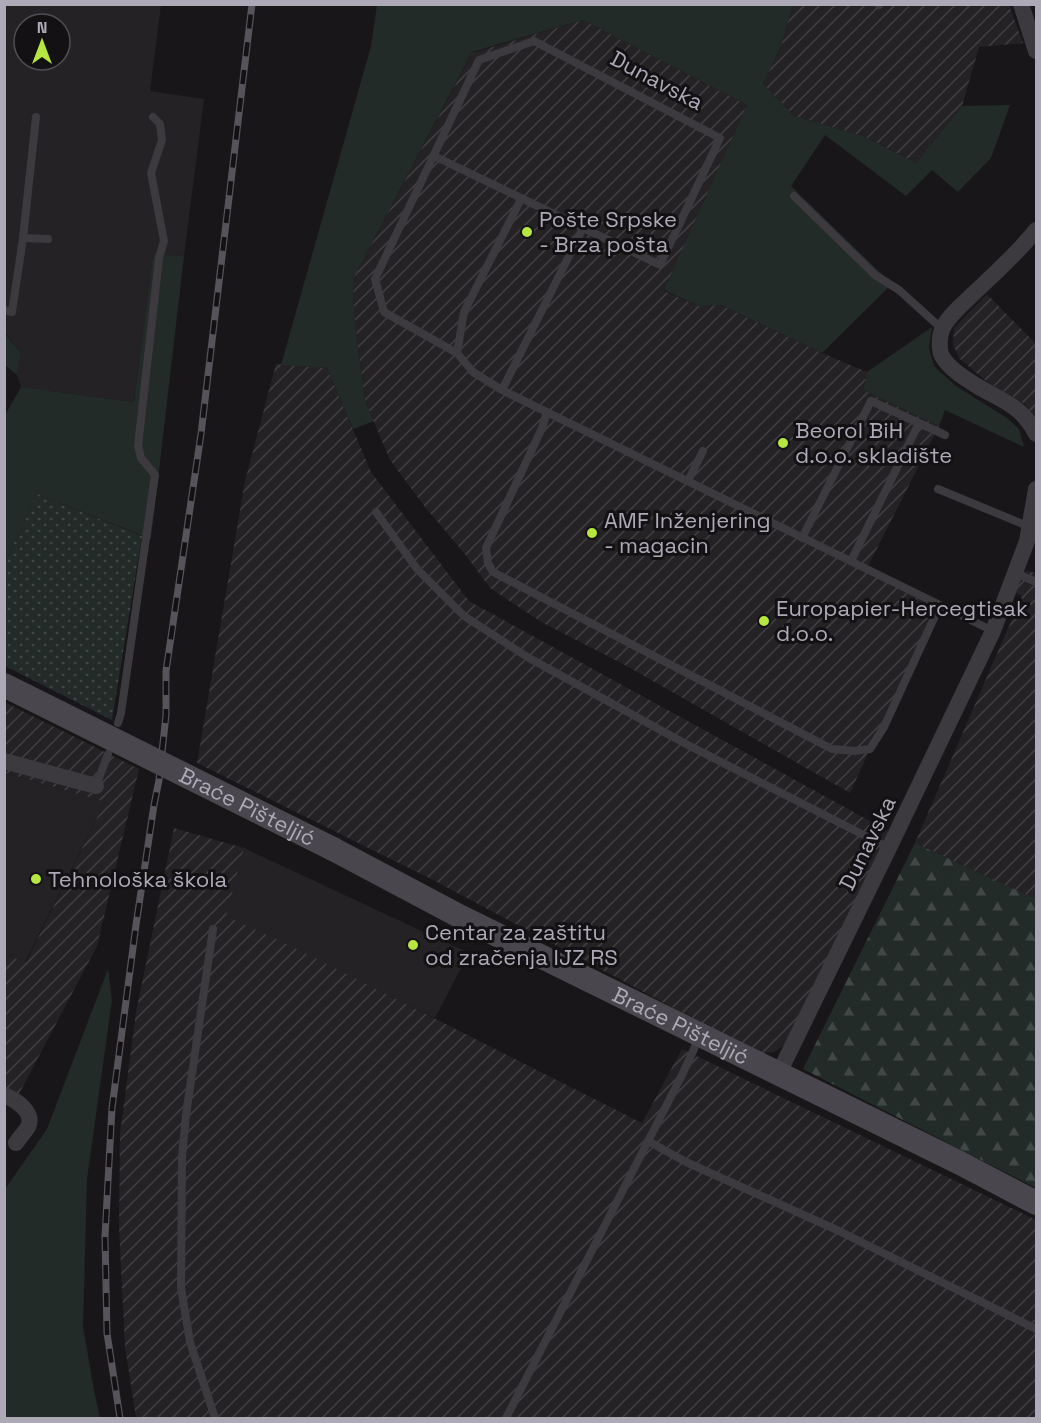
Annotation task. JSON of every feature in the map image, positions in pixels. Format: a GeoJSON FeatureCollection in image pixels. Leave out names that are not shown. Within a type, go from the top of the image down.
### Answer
{"type":"FeatureCollection","features":[{"type":"Feature","properties":{"kind":"street"},"geometry":{"type":"LineString","coordinates":[[1021,4],[1036,51]]}},
{"type":"Feature","properties":{"kind":"street"},"geometry":{"type":"LineString","coordinates":[[1036,230],[956,311],[942,329],[940,342],[941,355],[953,368],[974,384],[1018,409],[1030,421],[1036,434]]}},
{"type":"Feature","properties":{"kind":"street","name":"Dunavska"},"geometry":{"type":"LineString","coordinates":[[779,1073],[993,631],[1027,542],[1036,489]]}},
{"type":"Feature","properties":{"kind":"street","name":"Braće Pišteljić"},"geometry":{"type":"LineString","coordinates":[[4,685],[333,849],[461,917],[960,1162],[1036,1203]]}},
{"type":"Feature","properties":{"kind":"street"},"geometry":{"type":"LineString","coordinates":[[4,761],[96,786]]}},
{"type":"Feature","properties":{"kind":"street"},"geometry":{"type":"LineString","coordinates":[[4,1095],[26,1110],[29,1117],[29,1125],[16,1143]]}},
{"type":"Feature","properties":{"kind":"lane","name":"Dunavska"},"geometry":{"type":"LineString","coordinates":[[434,156],[660,265],[720,138],[534,41],[479,60],[375,279],[384,312],[457,353],[473,372],[502,390],[993,631]]}},
{"type":"Feature","properties":{"kind":"lane"},"geometry":{"type":"LineString","coordinates":[[4,310],[12,312],[23,238],[36,117]]}},
{"type":"Feature","properties":{"kind":"lane"},"geometry":{"type":"LineString","coordinates":[[118,723],[155,475],[141,458],[138,446],[159,258],[164,241],[151,173],[162,140],[160,124],[153,117]]}},
{"type":"Feature","properties":{"kind":"lane"},"geometry":{"type":"LineString","coordinates":[[794,196],[875,275],[899,290],[942,329]]}},
{"type":"Feature","properties":{"kind":"lane"},"geometry":{"type":"LineString","coordinates":[[457,353],[464,312],[521,199]]}},
{"type":"Feature","properties":{"kind":"lane"},"geometry":{"type":"LineString","coordinates":[[502,390],[583,228]]}},
{"type":"Feature","properties":{"kind":"lane"},"geometry":{"type":"LineString","coordinates":[[23,238],[48,239]]}},
{"type":"Feature","properties":{"kind":"lane"},"geometry":{"type":"LineString","coordinates":[[802,537],[871,401],[945,435]]}},
{"type":"Feature","properties":{"kind":"lane"},"geometry":{"type":"LineString","coordinates":[[547,412],[542,428],[486,548],[488,563],[493,572],[832,749],[855,751],[870,749],[884,727],[940,605]]}},
{"type":"Feature","properties":{"kind":"lane"},"geometry":{"type":"LineString","coordinates":[[851,561],[919,423]]}},
{"type":"Feature","properties":{"kind":"lane"},"geometry":{"type":"LineString","coordinates":[[688,481],[704,451]]}},
{"type":"Feature","properties":{"kind":"lane"},"geometry":{"type":"LineString","coordinates":[[938,489],[1030,527]]}},
{"type":"Feature","properties":{"kind":"lane"},"geometry":{"type":"LineString","coordinates":[[376,512],[417,569],[464,615],[501,640],[529,658],[686,744],[889,848]]}},
{"type":"Feature","properties":{"kind":"lane"},"geometry":{"type":"LineString","coordinates":[[1015,573],[1036,582]]}},
{"type":"Feature","properties":{"kind":"lane"},"geometry":{"type":"LineString","coordinates":[[96,786],[108,754]]}},
{"type":"Feature","properties":{"kind":"lane"},"geometry":{"type":"LineString","coordinates":[[213,929],[182,1157],[182,1288],[190,1342],[215,1419]]}},
{"type":"Feature","properties":{"kind":"lane"},"geometry":{"type":"LineString","coordinates":[[507,1419],[685,1069],[700,1035]]}},
{"type":"Feature","properties":{"kind":"lane"},"geometry":{"type":"LineString","coordinates":[[648,1141],[686,1162],[837,1230],[1036,1329]]}},
{"type":"Feature","properties":{"kind":"shaded area"},"geometry":{"type":"Polygon","coordinates":[[[5,5],[161,5],[150,91],[204,99],[184,256],[153,254],[134,402],[21,387],[17,375],[21,352],[5,333],[5,5]]]}},
{"type":"Feature","properties":{"kind":"shaded area"},"geometry":{"type":"Polygon","coordinates":[[[793,5],[1009,5],[1023,43],[979,47],[962,106],[916,163],[863,136],[794,116],[763,84],[781,46],[793,5]]]}},
{"type":"Feature","properties":{"kind":"shaded area"},"geometry":{"type":"Polygon","coordinates":[[[583,20],[747,105],[664,291],[699,306],[721,305],[867,372],[863,390],[939,426],[867,568],[940,605],[850,793],[623,664],[543,623],[490,588],[390,460],[365,401],[353,298],[354,277],[472,53],[583,20]]]}},
{"type":"Feature","properties":{"kind":"shaded area"},"geometry":{"type":"Polygon","coordinates":[[[987,294],[1036,344],[1036,420],[1025,404],[986,381],[960,359],[953,345],[954,328],[987,294]]]}},
{"type":"Feature","properties":{"kind":"shaded area"},"geometry":{"type":"Polygon","coordinates":[[[276,364],[327,368],[371,472],[469,601],[890,832],[783,1046],[774,1052],[763,1053],[749,1048],[433,880],[197,763],[245,481],[276,364]]]}},
{"type":"Feature","properties":{"kind":"shaded area"},"geometry":{"type":"Polygon","coordinates":[[[1026,571],[1036,573],[1036,899],[915,843],[1022,596],[1009,590],[1015,573],[1026,571]]]}},
{"type":"Feature","properties":{"kind":"shaded area"},"geometry":{"type":"Polygon","coordinates":[[[4,702],[139,769],[97,946],[19,1094],[5,1089],[5,955],[26,962],[105,802],[5,773],[4,702]]]}},
{"type":"Feature","properties":{"kind":"shaded area","name":"Tehnološka škola"},"geometry":{"type":"Polygon","coordinates":[[[4,773],[105,802],[25,962],[5,955],[4,773]]]}},
{"type":"Feature","properties":{"kind":"shaded area"},"geometry":{"type":"Polygon","coordinates":[[[174,828],[244,848],[226,916],[295,948],[642,1123],[682,1049],[1036,1220],[1036,1418],[136,1418],[125,1347],[119,1226],[120,1134],[136,1012],[174,828]]]}},
{"type":"Feature","properties":{"kind":"shaded area"},"geometry":{"type":"Polygon","coordinates":[[[244,848],[469,953],[435,1018],[225,916],[244,848]]]}},
{"type":"Feature","properties":{"kind":"green space"},"geometry":{"type":"Polygon","coordinates":[[[377,5],[793,5],[781,46],[763,84],[794,116],[863,136],[916,163],[962,106],[1010,105],[991,158],[958,192],[932,170],[906,196],[825,135],[791,186],[892,284],[822,353],[721,305],[699,306],[664,290],[747,105],[583,20],[472,52],[354,277],[353,298],[365,401],[374,421],[353,429],[327,368],[281,365],[371,46],[377,5]]]}},
{"type":"Feature","properties":{"kind":"green space"},"geometry":{"type":"Polygon","coordinates":[[[153,254],[184,256],[151,539],[37,494],[5,563],[5,415],[21,387],[134,402],[153,254]]]}},
{"type":"Feature","properties":{"kind":"green space"},"geometry":{"type":"Polygon","coordinates":[[[932,327],[929,348],[934,366],[956,386],[1007,418],[1019,429],[1024,447],[945,410],[939,426],[863,390],[867,372],[932,327]]]}},
{"type":"Feature","properties":{"kind":"green space"},"geometry":{"type":"Polygon","coordinates":[[[4,333],[21,352],[17,375],[5,365],[4,333]]]}},
{"type":"Feature","properties":{"kind":"green space"},"geometry":{"type":"Polygon","coordinates":[[[37,494],[142,536],[112,720],[5,666],[5,563],[37,494]]]}},
{"type":"Feature","properties":{"kind":"green space"},"geometry":{"type":"Polygon","coordinates":[[[915,843],[1036,899],[1036,1188],[803,1069],[915,843]]]}},
{"type":"Feature","properties":{"kind":"green space"},"geometry":{"type":"Polygon","coordinates":[[[108,969],[112,1000],[87,1179],[83,1327],[100,1418],[5,1418],[5,1189],[47,1129],[108,969]]]}},
{"type":"Feature","properties":{"kind":"railway"},"geometry":{"type":"LineString","coordinates":[[120,1418],[107,1333],[105,1236],[112,1108],[136,925],[159,780],[166,715],[166,671],[201,434],[252,4]]}},
{"type":"Feature","properties":{"kind":"place","name":"Pošte Srpske - Brza pošta"},"geometry":{"type":"Point","coordinates":[527,232]}},
{"type":"Feature","properties":{"kind":"place","name":"Beorol BiH d.o.o. skladište"},"geometry":{"type":"Point","coordinates":[783,443]}},
{"type":"Feature","properties":{"kind":"place","name":"AMF Inženjering - magacin"},"geometry":{"type":"Point","coordinates":[592,533]}},
{"type":"Feature","properties":{"kind":"place","name":"Europapier-Hercegtisak d.o.o."},"geometry":{"type":"Point","coordinates":[764,621]}},
{"type":"Feature","properties":{"kind":"place","name":"Tehnološka škola"},"geometry":{"type":"Point","coordinates":[36,879]}},
{"type":"Feature","properties":{"kind":"place","name":"Centar za zaštitu od zračenja IJZ RS"},"geometry":{"type":"Point","coordinates":[413,945]}}]}
